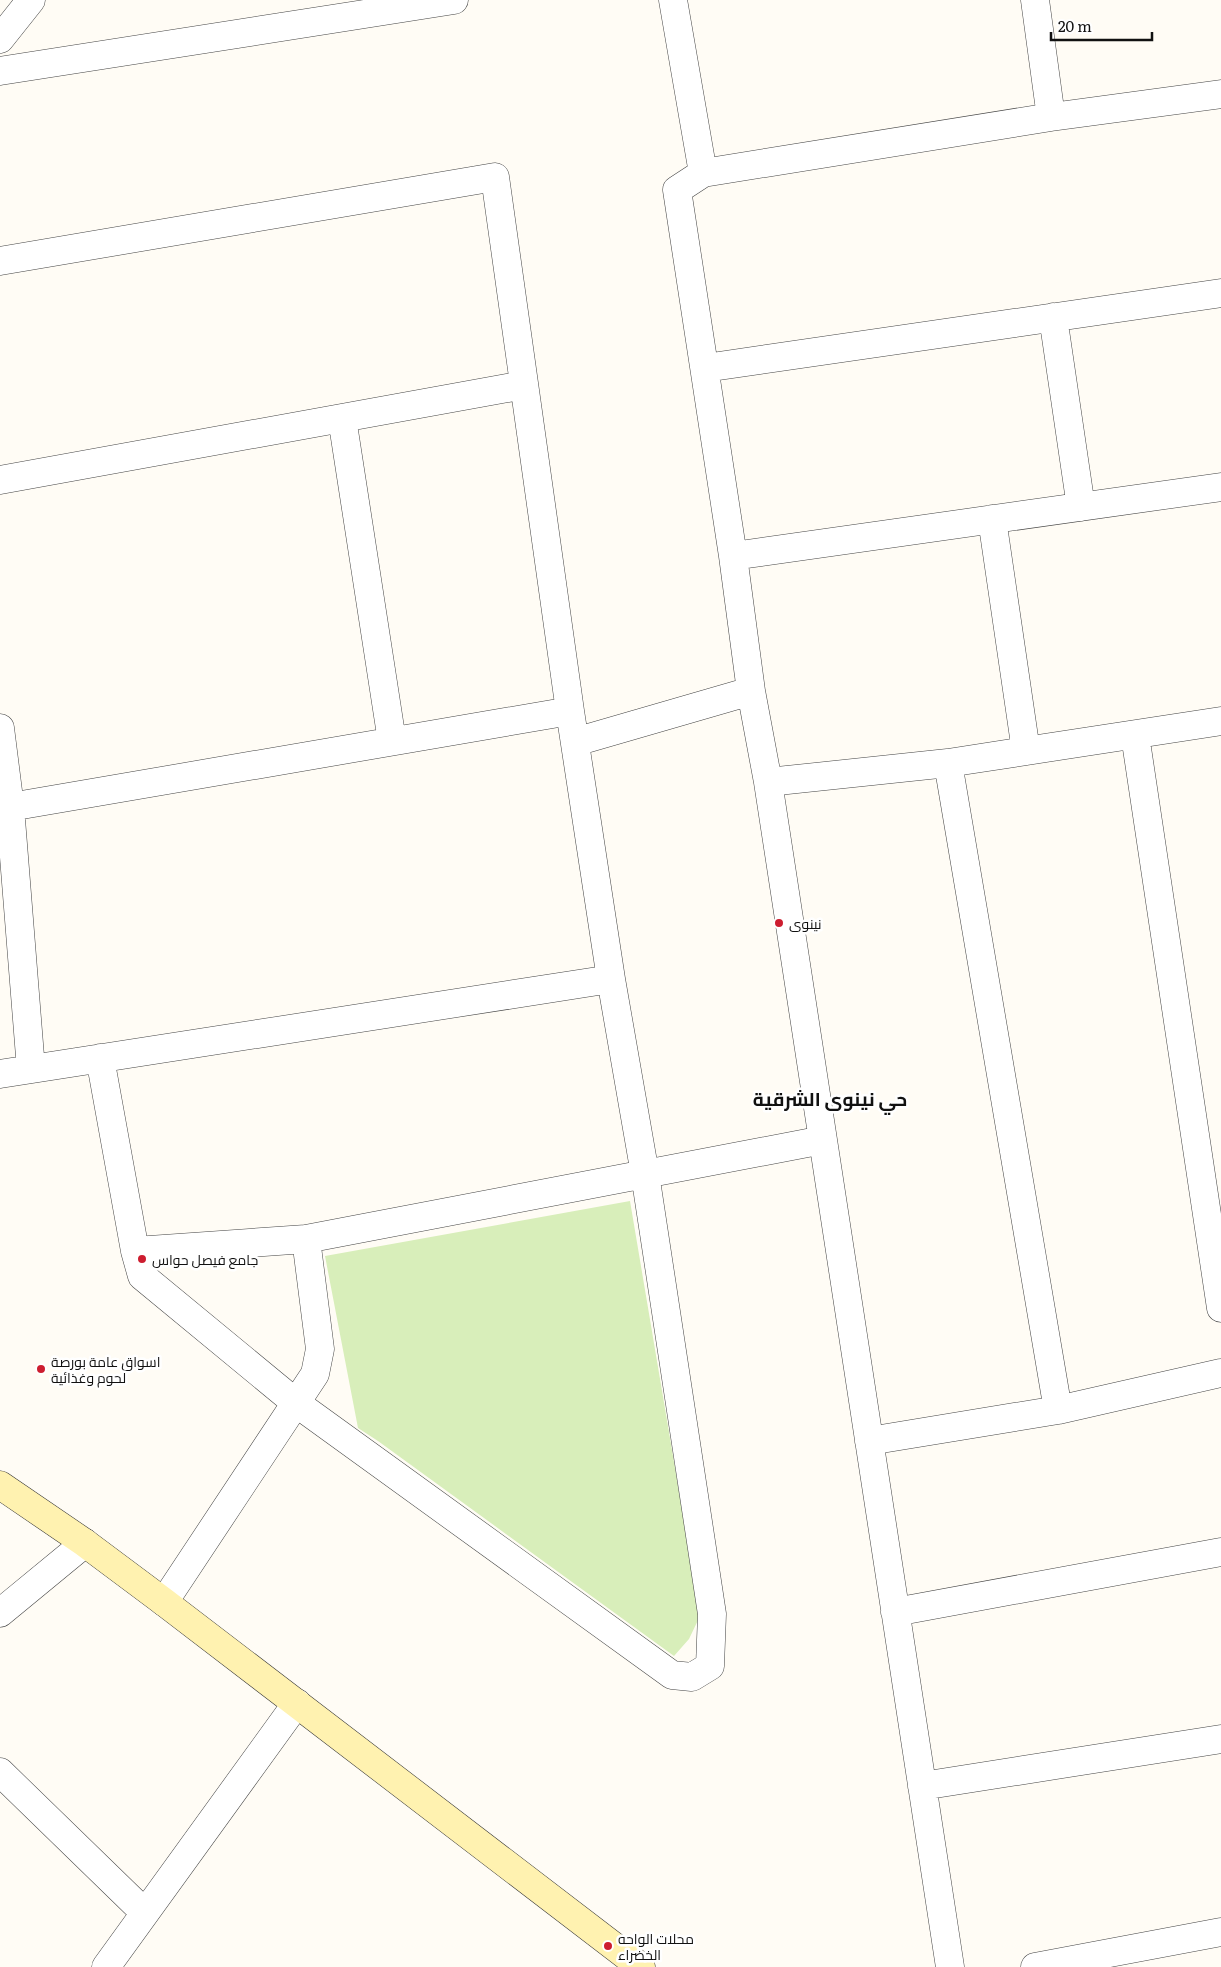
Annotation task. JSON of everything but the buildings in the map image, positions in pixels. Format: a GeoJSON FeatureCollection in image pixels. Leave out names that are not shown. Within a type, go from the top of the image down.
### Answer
{"type":"FeatureCollection","features":[{"type":"Feature","properties":{"kind":"main road"},"geometry":{"type":"LineString","coordinates":[[0,1485],[85,1543],[164,1602],[641,1967]]}},
{"type":"Feature","properties":{"kind":"street"},"geometry":{"type":"LineString","coordinates":[[0,39],[31,0]]}},
{"type":"Feature","properties":{"kind":"street"},"geometry":{"type":"LineString","coordinates":[[0,71],[454,0]]}},
{"type":"Feature","properties":{"kind":"street"},"geometry":{"type":"LineString","coordinates":[[673,0],[703,173]]}},
{"type":"Feature","properties":{"kind":"street"},"geometry":{"type":"LineString","coordinates":[[1035,0],[1051,117]]}},
{"type":"Feature","properties":{"kind":"street"},"geometry":{"type":"LineString","coordinates":[[950,1967],[768,782],[751,691],[733,556],[677,190],[703,173],[1051,117],[1221,94]]}},
{"type":"Feature","properties":{"kind":"street"},"geometry":{"type":"LineString","coordinates":[[0,262],[496,177],[570,711],[645,1174],[712,1614],[710,1666],[692,1677],[672,1674],[296,1403],[142,1276],[135,1251],[100,1058]]}},
{"type":"Feature","properties":{"kind":"street"},"geometry":{"type":"LineString","coordinates":[[705,368],[1221,293]]}},
{"type":"Feature","properties":{"kind":"street"},"geometry":{"type":"LineString","coordinates":[[1053,318],[1081,507]]}},
{"type":"Feature","properties":{"kind":"street"},"geometry":{"type":"LineString","coordinates":[[0,480],[524,385]]}},
{"type":"Feature","properties":{"kind":"street"},"geometry":{"type":"LineString","coordinates":[[342,418],[392,741]]}},
{"type":"Feature","properties":{"kind":"street"},"geometry":{"type":"LineString","coordinates":[[733,556],[1221,487]]}},
{"type":"Feature","properties":{"kind":"street"},"geometry":{"type":"LineString","coordinates":[[992,519],[1026,752]]}},
{"type":"Feature","properties":{"kind":"street"},"geometry":{"type":"LineString","coordinates":[[575,742],[751,691]]}},
{"type":"Feature","properties":{"kind":"street"},"geometry":{"type":"LineString","coordinates":[[10,807],[570,711]]}},
{"type":"Feature","properties":{"kind":"street"},"geometry":{"type":"LineString","coordinates":[[768,782],[948,763],[1221,721]]}},
{"type":"Feature","properties":{"kind":"street"},"geometry":{"type":"LineString","coordinates":[[0,728],[10,807],[31,1069]]}},
{"type":"Feature","properties":{"kind":"street"},"geometry":{"type":"LineString","coordinates":[[1135,735],[1221,1308]]}},
{"type":"Feature","properties":{"kind":"street"},"geometry":{"type":"LineString","coordinates":[[948,763],[1058,1410]]}},
{"type":"Feature","properties":{"kind":"street"},"geometry":{"type":"LineString","coordinates":[[0,1074],[612,979]]}},
{"type":"Feature","properties":{"kind":"street"},"geometry":{"type":"LineString","coordinates":[[135,1251],[306,1239],[823,1140]]}},
{"type":"Feature","properties":{"kind":"street"},"geometry":{"type":"LineString","coordinates":[[164,1602],[314,1374],[320,1349],[306,1239]]}},
{"type":"Feature","properties":{"kind":"street"},"geometry":{"type":"LineString","coordinates":[[869,1441],[1058,1410],[1221,1373]]}},
{"type":"Feature","properties":{"kind":"street"},"geometry":{"type":"LineString","coordinates":[[0,1613],[85,1543]]}},
{"type":"Feature","properties":{"kind":"street"},"geometry":{"type":"LineString","coordinates":[[895,1612],[1221,1552]]}},
{"type":"Feature","properties":{"kind":"street"},"geometry":{"type":"LineString","coordinates":[[106,1967],[297,1703]]}},
{"type":"Feature","properties":{"kind":"street"},"geometry":{"type":"LineString","coordinates":[[922,1786],[1221,1739]]}},
{"type":"Feature","properties":{"kind":"street"},"geometry":{"type":"LineString","coordinates":[[0,1772],[145,1913]]}},
{"type":"Feature","properties":{"kind":"street"},"geometry":{"type":"LineString","coordinates":[[1035,1967],[1221,1932]]}},
{"type":"Feature","properties":{"kind":"green space"},"geometry":{"type":"Polygon","coordinates":[[[630,1201],[700,1616],[689,1639],[674,1656],[358,1428],[325,1256],[630,1201]]]}},
{"type":"Feature","properties":{"kind":"place","name":"نينوى"},"geometry":{"type":"Point","coordinates":[779,923]}},
{"type":"Feature","properties":{"kind":"place","name":"جامع فيصل حواس"},"geometry":{"type":"Point","coordinates":[142,1259]}},
{"type":"Feature","properties":{"kind":"place","name":"اسواق عامة بورصة لحوم وغذائية"},"geometry":{"type":"Point","coordinates":[41,1369]}},
{"type":"Feature","properties":{"kind":"place","name":"محلات الواحه الخضراء"},"geometry":{"type":"Point","coordinates":[608,1946]}},
{"type":"Feature","properties":{"kind":"district","name":"حي نينوى الشرقية"},"geometry":{"type":"Point","coordinates":[830,1098]}}]}
